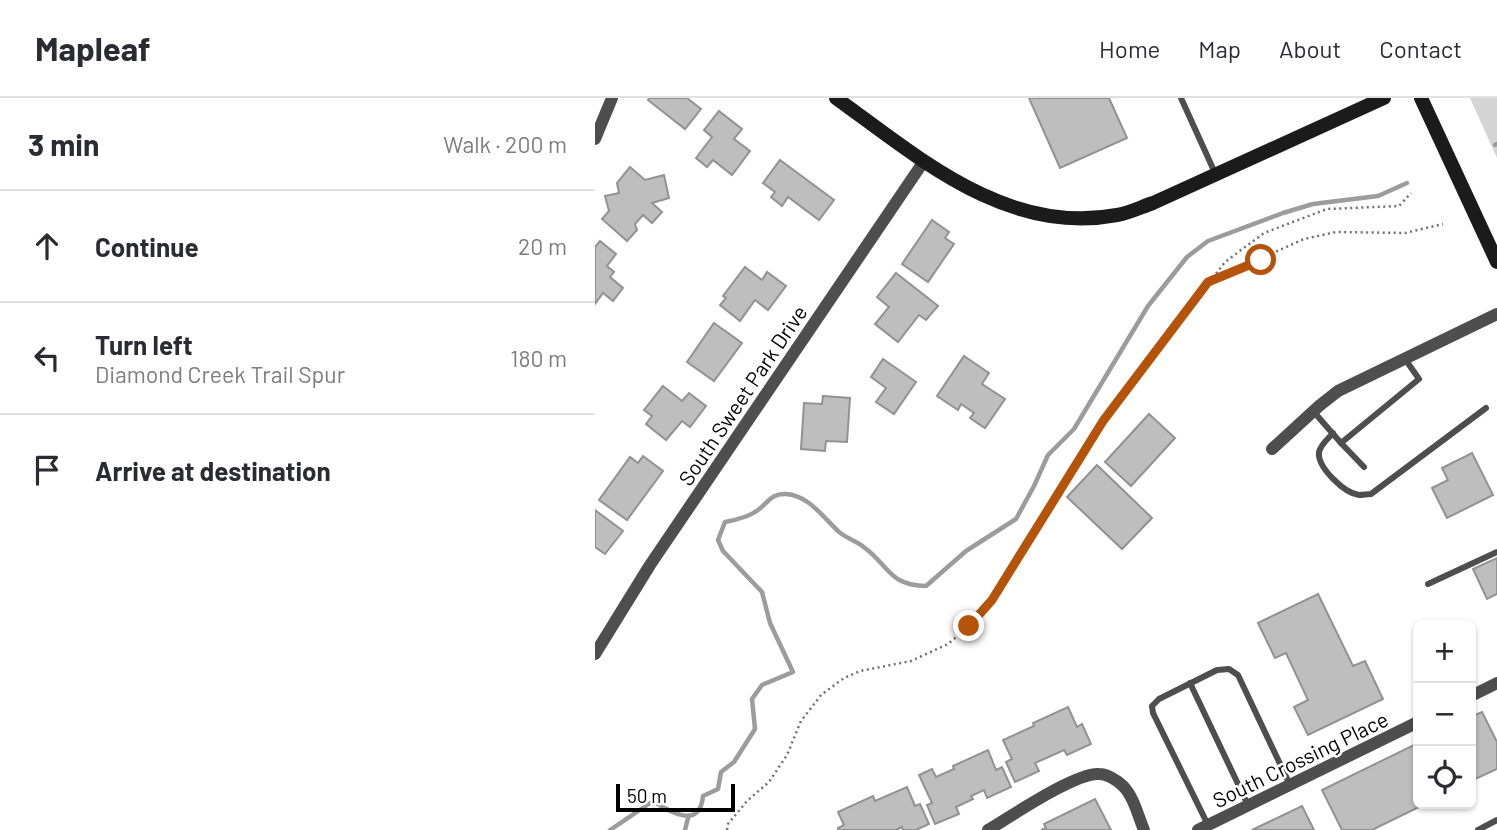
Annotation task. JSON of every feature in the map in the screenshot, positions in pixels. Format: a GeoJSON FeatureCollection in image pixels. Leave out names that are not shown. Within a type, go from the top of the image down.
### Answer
{"type":"FeatureCollection","features":[{"type":"Feature","properties":{"kind":"street"},"geometry":{"type":"LineString","coordinates":[[595,139],[612,98]]}},
{"type":"Feature","properties":{"kind":"street"},"geometry":{"type":"LineString","coordinates":[[835,98],[969,190],[1032,212],[1084,218],[1118,215],[1153,204],[1384,98]]}},
{"type":"Feature","properties":{"kind":"street"},"geometry":{"type":"LineString","coordinates":[[1421,98],[1497,262]]}},
{"type":"Feature","properties":{"kind":"street","name":"South Sweet Park Drive"},"geometry":{"type":"LineString","coordinates":[[595,654],[650,565],[924,161]]}},
{"type":"Feature","properties":{"kind":"street"},"geometry":{"type":"LineString","coordinates":[[1272,449],[1338,391],[1497,314]]}},
{"type":"Feature","properties":{"kind":"street"},"geometry":{"type":"LineString","coordinates":[[1476,694],[1497,683]]}},
{"type":"Feature","properties":{"kind":"street","name":"South Crossing Place"},"geometry":{"type":"LineString","coordinates":[[1203,828],[1413,724]]}},
{"type":"Feature","properties":{"kind":"street"},"geometry":{"type":"LineString","coordinates":[[988,830],[1075,780],[1097,773],[1107,775],[1122,785],[1144,830]]}},
{"type":"Feature","properties":{"kind":"lane"},"geometry":{"type":"LineString","coordinates":[[1181,98],[1216,175]]}},
{"type":"Feature","properties":{"kind":"lane"},"geometry":{"type":"LineString","coordinates":[[1341,443],[1419,379],[1404,358]]}},
{"type":"Feature","properties":{"kind":"lane"},"geometry":{"type":"LineString","coordinates":[[1332,433],[1321,447],[1321,465],[1345,489],[1360,495],[1371,494],[1486,408]]}},
{"type":"Feature","properties":{"kind":"lane"},"geometry":{"type":"LineString","coordinates":[[1313,411],[1364,467]]}},
{"type":"Feature","properties":{"kind":"lane"},"geometry":{"type":"LineString","coordinates":[[1428,584],[1497,552]]}},
{"type":"Feature","properties":{"kind":"lane"},"geometry":{"type":"LineString","coordinates":[[1203,828],[1152,706],[1159,699],[1190,683],[1217,670],[1229,669],[1238,676],[1290,785]]}},
{"type":"Feature","properties":{"kind":"lane"},"geometry":{"type":"LineString","coordinates":[[1190,683],[1248,805]]}},
{"type":"Feature","properties":{"kind":"lane"},"geometry":{"type":"LineString","coordinates":[[1478,830],[1497,820]]}},
{"type":"Feature","properties":{"kind":"path"},"geometry":{"type":"LineString","coordinates":[[727,830],[728,824],[747,801],[769,782],[787,755],[801,721],[821,695],[844,678],[860,671],[911,661],[948,644],[969,626],[992,600],[1103,421],[1225,262],[1264,233],[1327,209],[1399,206],[1411,193]]}},
{"type":"Feature","properties":{"kind":"path"},"geometry":{"type":"LineString","coordinates":[[1208,282],[1304,239],[1336,232],[1405,233],[1443,224]]}},
{"type":"Feature","properties":{"kind":"shaded area"},"geometry":{"type":"Polygon","coordinates":[[[1470,98],[1497,98],[1497,158],[1470,98]]]}},
{"type":"Feature","properties":{"kind":"building"},"geometry":{"type":"Polygon","coordinates":[[[687,98],[701,109],[685,129],[648,100],[687,98]]]}},
{"type":"Feature","properties":{"kind":"building"},"geometry":{"type":"Polygon","coordinates":[[[1029,98],[1109,98],[1127,138],[1060,168],[1029,98]]]}},
{"type":"Feature","properties":{"kind":"building"},"geometry":{"type":"Polygon","coordinates":[[[719,111],[742,129],[734,139],[750,151],[732,175],[713,160],[707,167],[696,158],[712,137],[704,130],[719,111]]]}},
{"type":"Feature","properties":{"kind":"building"},"geometry":{"type":"Polygon","coordinates":[[[780,160],[834,200],[819,220],[788,197],[782,206],[771,197],[775,192],[763,183],[780,160]]]}},
{"type":"Feature","properties":{"kind":"building"},"geometry":{"type":"Polygon","coordinates":[[[630,167],[645,180],[664,175],[669,198],[652,203],[662,212],[652,223],[643,215],[635,224],[637,230],[627,241],[602,219],[609,211],[605,196],[619,193],[617,183],[630,167]]]}},
{"type":"Feature","properties":{"kind":"building"},"geometry":{"type":"Polygon","coordinates":[[[932,220],[949,232],[945,238],[954,244],[928,282],[902,264],[932,220]]]}},
{"type":"Feature","properties":{"kind":"building"},"geometry":{"type":"Polygon","coordinates":[[[600,241],[616,254],[607,266],[614,272],[610,277],[623,288],[613,301],[603,293],[595,304],[595,247],[600,241]]]}},
{"type":"Feature","properties":{"kind":"building"},"geometry":{"type":"Polygon","coordinates":[[[745,267],[762,280],[767,272],[786,286],[768,310],[755,300],[740,321],[720,305],[726,298],[723,296],[745,267]]]}},
{"type":"Feature","properties":{"kind":"building"},"geometry":{"type":"Polygon","coordinates":[[[896,273],[938,306],[926,320],[919,315],[898,342],[875,324],[889,307],[877,297],[896,273]]]}},
{"type":"Feature","properties":{"kind":"building"},"geometry":{"type":"Polygon","coordinates":[[[714,323],[742,343],[714,381],[687,362],[714,323]]]}},
{"type":"Feature","properties":{"kind":"building"},"geometry":{"type":"Polygon","coordinates":[[[964,356],[989,373],[982,384],[1005,399],[985,428],[970,418],[974,413],[961,404],[958,410],[937,396],[964,356]]]}},
{"type":"Feature","properties":{"kind":"building"},"geometry":{"type":"Polygon","coordinates":[[[883,359],[916,382],[894,414],[876,402],[886,388],[871,377],[883,359]]]}},
{"type":"Feature","properties":{"kind":"building"},"geometry":{"type":"Polygon","coordinates":[[[663,386],[682,401],[689,393],[706,406],[690,427],[682,421],[666,440],[646,424],[652,416],[644,410],[663,386]]]}},
{"type":"Feature","properties":{"kind":"building"},"geometry":{"type":"Polygon","coordinates":[[[823,396],[850,398],[847,442],[826,441],[825,451],[801,449],[804,403],[822,404],[823,396]]]}},
{"type":"Feature","properties":{"kind":"building"},"geometry":{"type":"Polygon","coordinates":[[[1149,414],[1175,438],[1131,486],[1105,462],[1149,414]]]}},
{"type":"Feature","properties":{"kind":"building"},"geometry":{"type":"Polygon","coordinates":[[[1472,453],[1493,495],[1447,518],[1432,488],[1448,480],[1442,468],[1472,453]]]}},
{"type":"Feature","properties":{"kind":"building"},"geometry":{"type":"Polygon","coordinates":[[[643,456],[663,471],[627,520],[599,500],[630,457],[638,463],[643,456]]]}},
{"type":"Feature","properties":{"kind":"building"},"geometry":{"type":"Polygon","coordinates":[[[1097,465],[1152,518],[1122,549],[1067,497],[1097,465]]]}},
{"type":"Feature","properties":{"kind":"building"},"geometry":{"type":"Polygon","coordinates":[[[595,510],[623,531],[605,554],[595,547],[595,510]]]}},
{"type":"Feature","properties":{"kind":"building"},"geometry":{"type":"Polygon","coordinates":[[[1497,558],[1497,594],[1487,599],[1473,569],[1497,558]]]}},
{"type":"Feature","properties":{"kind":"building"},"geometry":{"type":"Polygon","coordinates":[[[1318,594],[1353,666],[1365,661],[1383,699],[1308,735],[1294,707],[1308,700],[1286,653],[1275,658],[1258,623],[1318,594]]]}},
{"type":"Feature","properties":{"kind":"building"},"geometry":{"type":"Polygon","coordinates":[[[1068,707],[1077,727],[1082,724],[1091,744],[1067,755],[1064,750],[1035,763],[1039,771],[1015,782],[1006,762],[1012,759],[1003,740],[1068,707]]]}},
{"type":"Feature","properties":{"kind":"building"},"geometry":{"type":"Polygon","coordinates":[[[1482,712],[1497,742],[1497,769],[1476,779],[1476,746],[1476,715],[1482,712]]]}},
{"type":"Feature","properties":{"kind":"building"},"geometry":{"type":"Polygon","coordinates":[[[1413,745],[1415,809],[1372,830],[1342,830],[1322,790],[1413,745]]]}},
{"type":"Feature","properties":{"kind":"building"},"geometry":{"type":"Polygon","coordinates":[[[988,750],[996,770],[1002,767],[1011,787],[987,798],[984,790],[971,796],[973,799],[956,807],[959,814],[935,824],[927,805],[932,803],[919,775],[932,769],[936,777],[988,750]]]}},
{"type":"Feature","properties":{"kind":"building"},"geometry":{"type":"Polygon","coordinates":[[[907,787],[915,806],[920,804],[929,824],[916,830],[903,830],[902,827],[896,830],[838,830],[844,825],[838,812],[873,796],[875,801],[907,787]]]}},
{"type":"Feature","properties":{"kind":"building"},"geometry":{"type":"Polygon","coordinates":[[[1095,799],[1111,830],[1041,830],[1046,828],[1044,824],[1095,799]]]}},
{"type":"Feature","properties":{"kind":"building"},"geometry":{"type":"Polygon","coordinates":[[[1302,806],[1314,830],[1252,830],[1302,806]]]}},
{"type":"Feature","properties":{"kind":"waterway"},"geometry":{"type":"LineString","coordinates":[[610,830],[653,801],[675,813],[696,813],[703,796],[718,789],[721,772],[734,762],[755,729],[752,699],[762,685],[793,672],[770,623],[762,592],[723,551],[718,540],[725,522],[752,514],[776,495],[794,495],[808,502],[841,533],[865,548],[897,579],[926,586],[966,551],[1016,519],[1048,455],[1074,429],[1148,306],[1187,257],[1208,241],[1283,213],[1313,204],[1378,196],[1407,183]]}},
{"type":"Feature","properties":{"kind":"waterway"},"geometry":{"type":"LineString","coordinates":[[685,830],[688,818]]}},
{"type":"Feature","properties":{"kind":"route"},"geometry":{"type":"LineString","coordinates":[[969,626],[992,600],[1103,421],[1208,282],[1261,260]]}}]}
